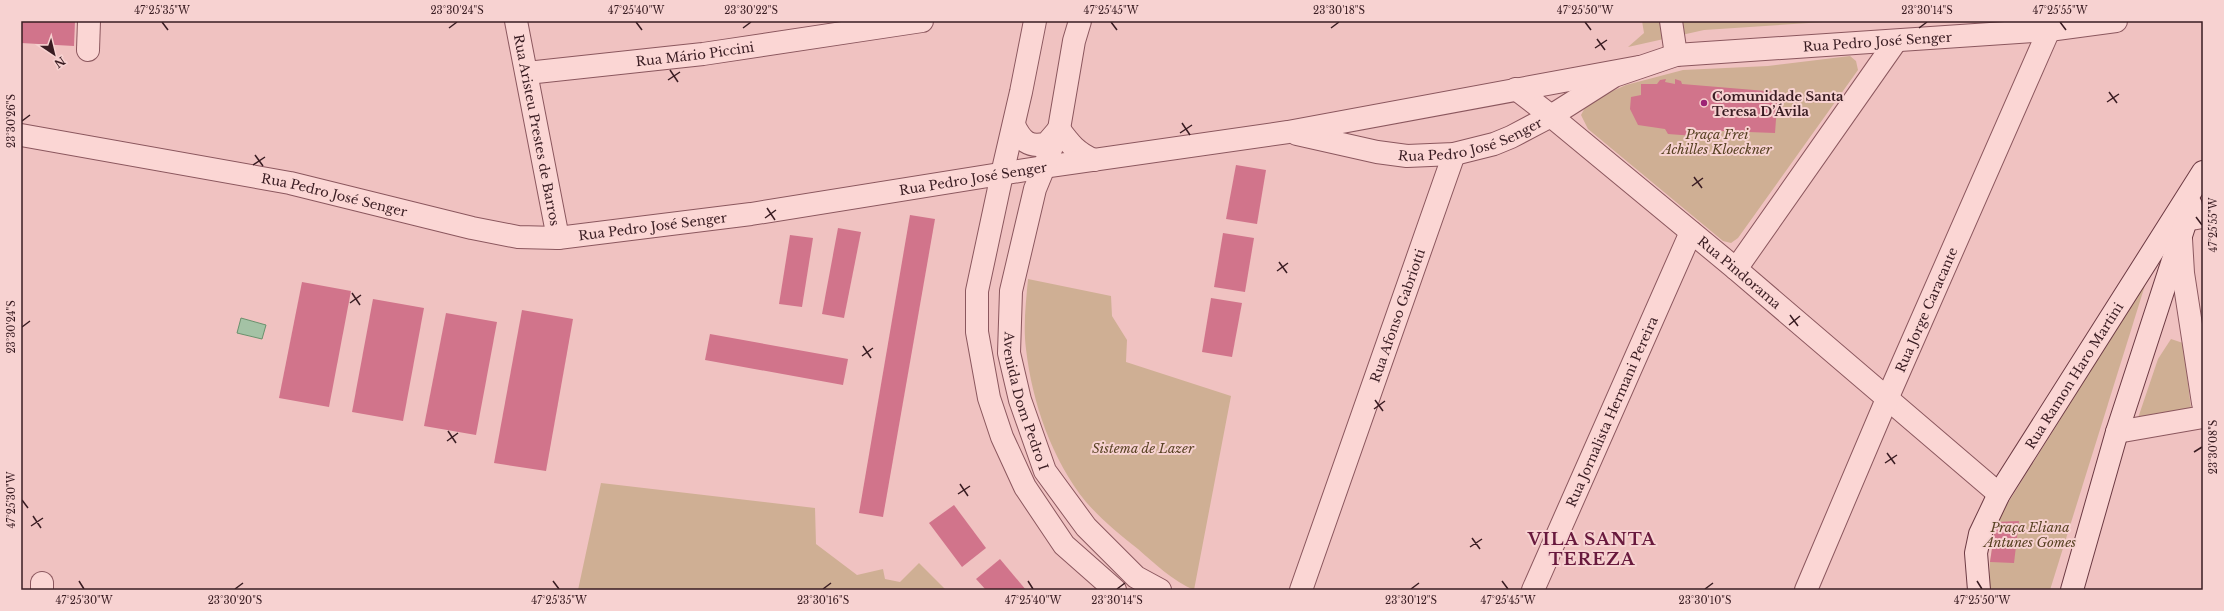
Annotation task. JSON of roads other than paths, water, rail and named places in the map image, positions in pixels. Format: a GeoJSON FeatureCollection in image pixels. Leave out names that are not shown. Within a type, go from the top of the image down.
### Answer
{"type":"FeatureCollection","features":[{"type":"Feature","properties":{"kind":"street"},"geometry":{"type":"LineString","coordinates":[[88,50],[89,21]]}},
{"type":"Feature","properties":{"kind":"street","name":"Rua Aristeu Prestes de Barros"},"geometry":{"type":"LineString","coordinates":[[516,21],[558,238]]}},
{"type":"Feature","properties":{"kind":"street","name":"Rua Mário Piccini"},"geometry":{"type":"LineString","coordinates":[[862,29],[888,21]]}},
{"type":"Feature","properties":{"kind":"street","name":"Rua Mário Piccini"},"geometry":{"type":"LineString","coordinates":[[527,73],[703,54],[922,21]]}},
{"type":"Feature","properties":{"kind":"street","name":"Avenida Dom Pedro I"},"geometry":{"type":"LineString","coordinates":[[1035,21],[1014,125],[977,291],[977,332],[989,398],[1002,437],[1025,487],[1064,545],[1115,590]]}},
{"type":"Feature","properties":{"kind":"street","name":"Avenida Dom Pedro I"},"geometry":{"type":"LineString","coordinates":[[1080,21],[1074,41],[1059,129],[1035,189],[1011,291],[1008,353],[1020,400],[1045,471],[1086,527],[1136,577],[1160,590]]}},
{"type":"Feature","properties":{"kind":"street"},"geometry":{"type":"LineString","coordinates":[[1671,21],[1676,55]]}},
{"type":"Feature","properties":{"kind":"street","name":"Rua Pedro José Senger"},"geometry":{"type":"LineString","coordinates":[[21,135],[290,183],[472,228],[518,237],[558,238],[751,214],[1044,167],[1288,132],[1384,114],[1521,94],[1639,66],[1676,55],[2049,30],[2116,21]]}},
{"type":"Feature","properties":{"kind":"street","name":"Rua Jorge Caracante"},"geometry":{"type":"LineString","coordinates":[[1806,590],[1887,399],[2049,30]]}},
{"type":"Feature","properties":{"kind":"street"},"geometry":{"type":"LineString","coordinates":[[1736,269],[1896,41]]}},
{"type":"Feature","properties":{"kind":"street","name":"Rua Pedro José Senger"},"geometry":{"type":"LineString","coordinates":[[1288,132],[1377,152],[1407,156],[1454,154],[1494,144],[1526,130],[1595,86],[1614,76],[1639,66]]}},
{"type":"Feature","properties":{"kind":"street"},"geometry":{"type":"LineString","coordinates":[[1521,94],[1530,107],[1530,117],[1526,130]]}},
{"type":"Feature","properties":{"kind":"street","name":"Rua Pindorama"},"geometry":{"type":"LineString","coordinates":[[1521,94],[1550,116],[1736,269],[1999,494]]}},
{"type":"Feature","properties":{"kind":"street"},"geometry":{"type":"LineString","coordinates":[[1377,152],[1369,139],[1369,128],[1376,118],[1384,114]]}},
{"type":"Feature","properties":{"kind":"street"},"geometry":{"type":"LineString","coordinates":[[1014,125],[1024,142],[1032,145],[1047,143],[1059,129],[1077,151],[1094,160]]}},
{"type":"Feature","properties":{"kind":"street","name":"Rua Afonso Gabriotti"},"geometry":{"type":"LineString","coordinates":[[1300,590],[1454,154]]}},
{"type":"Feature","properties":{"kind":"street","name":"Rua Ramon Haro Martini"},"geometry":{"type":"LineString","coordinates":[[2072,590],[2117,432],[2190,225],[2203,172]]}},
{"type":"Feature","properties":{"kind":"street","name":"Rua Ramon Haro Martini"},"geometry":{"type":"LineString","coordinates":[[1979,590],[1976,554],[1980,534],[1999,494],[2203,172]]}},
{"type":"Feature","properties":{"kind":"street"},"geometry":{"type":"LineString","coordinates":[[2190,225],[2183,273],[2203,403]]}},
{"type":"Feature","properties":{"kind":"street","name":"Rua Jornalista Hermani Pereira"},"geometry":{"type":"LineString","coordinates":[[1533,590],[1691,232]]}},
{"type":"Feature","properties":{"kind":"street"},"geometry":{"type":"LineString","coordinates":[[2117,432],[2203,417]]}},
{"type":"Feature","properties":{"kind":"place","name":"Comunidade Santa Teresa D’Ávila"},"geometry":{"type":"Point","coordinates":[1704,103]}},
{"type":"Feature","properties":{"kind":"district","name":"VILA SANTA TEREZA"},"geometry":{"type":"Point","coordinates":[1592,549]}},
{"type":"Feature","properties":{"kind":"park label","name":"Praça Frei Achilles Kloeckner"},"geometry":{"type":"Point","coordinates":[1717,142]}},
{"type":"Feature","properties":{"kind":"park label","name":"Sistema de Lazer"},"geometry":{"type":"Point","coordinates":[1143,448]}},
{"type":"Feature","properties":{"kind":"park label","name":"Praça Eliana Antunes Gomes"},"geometry":{"type":"Point","coordinates":[2030,534]}}]}
